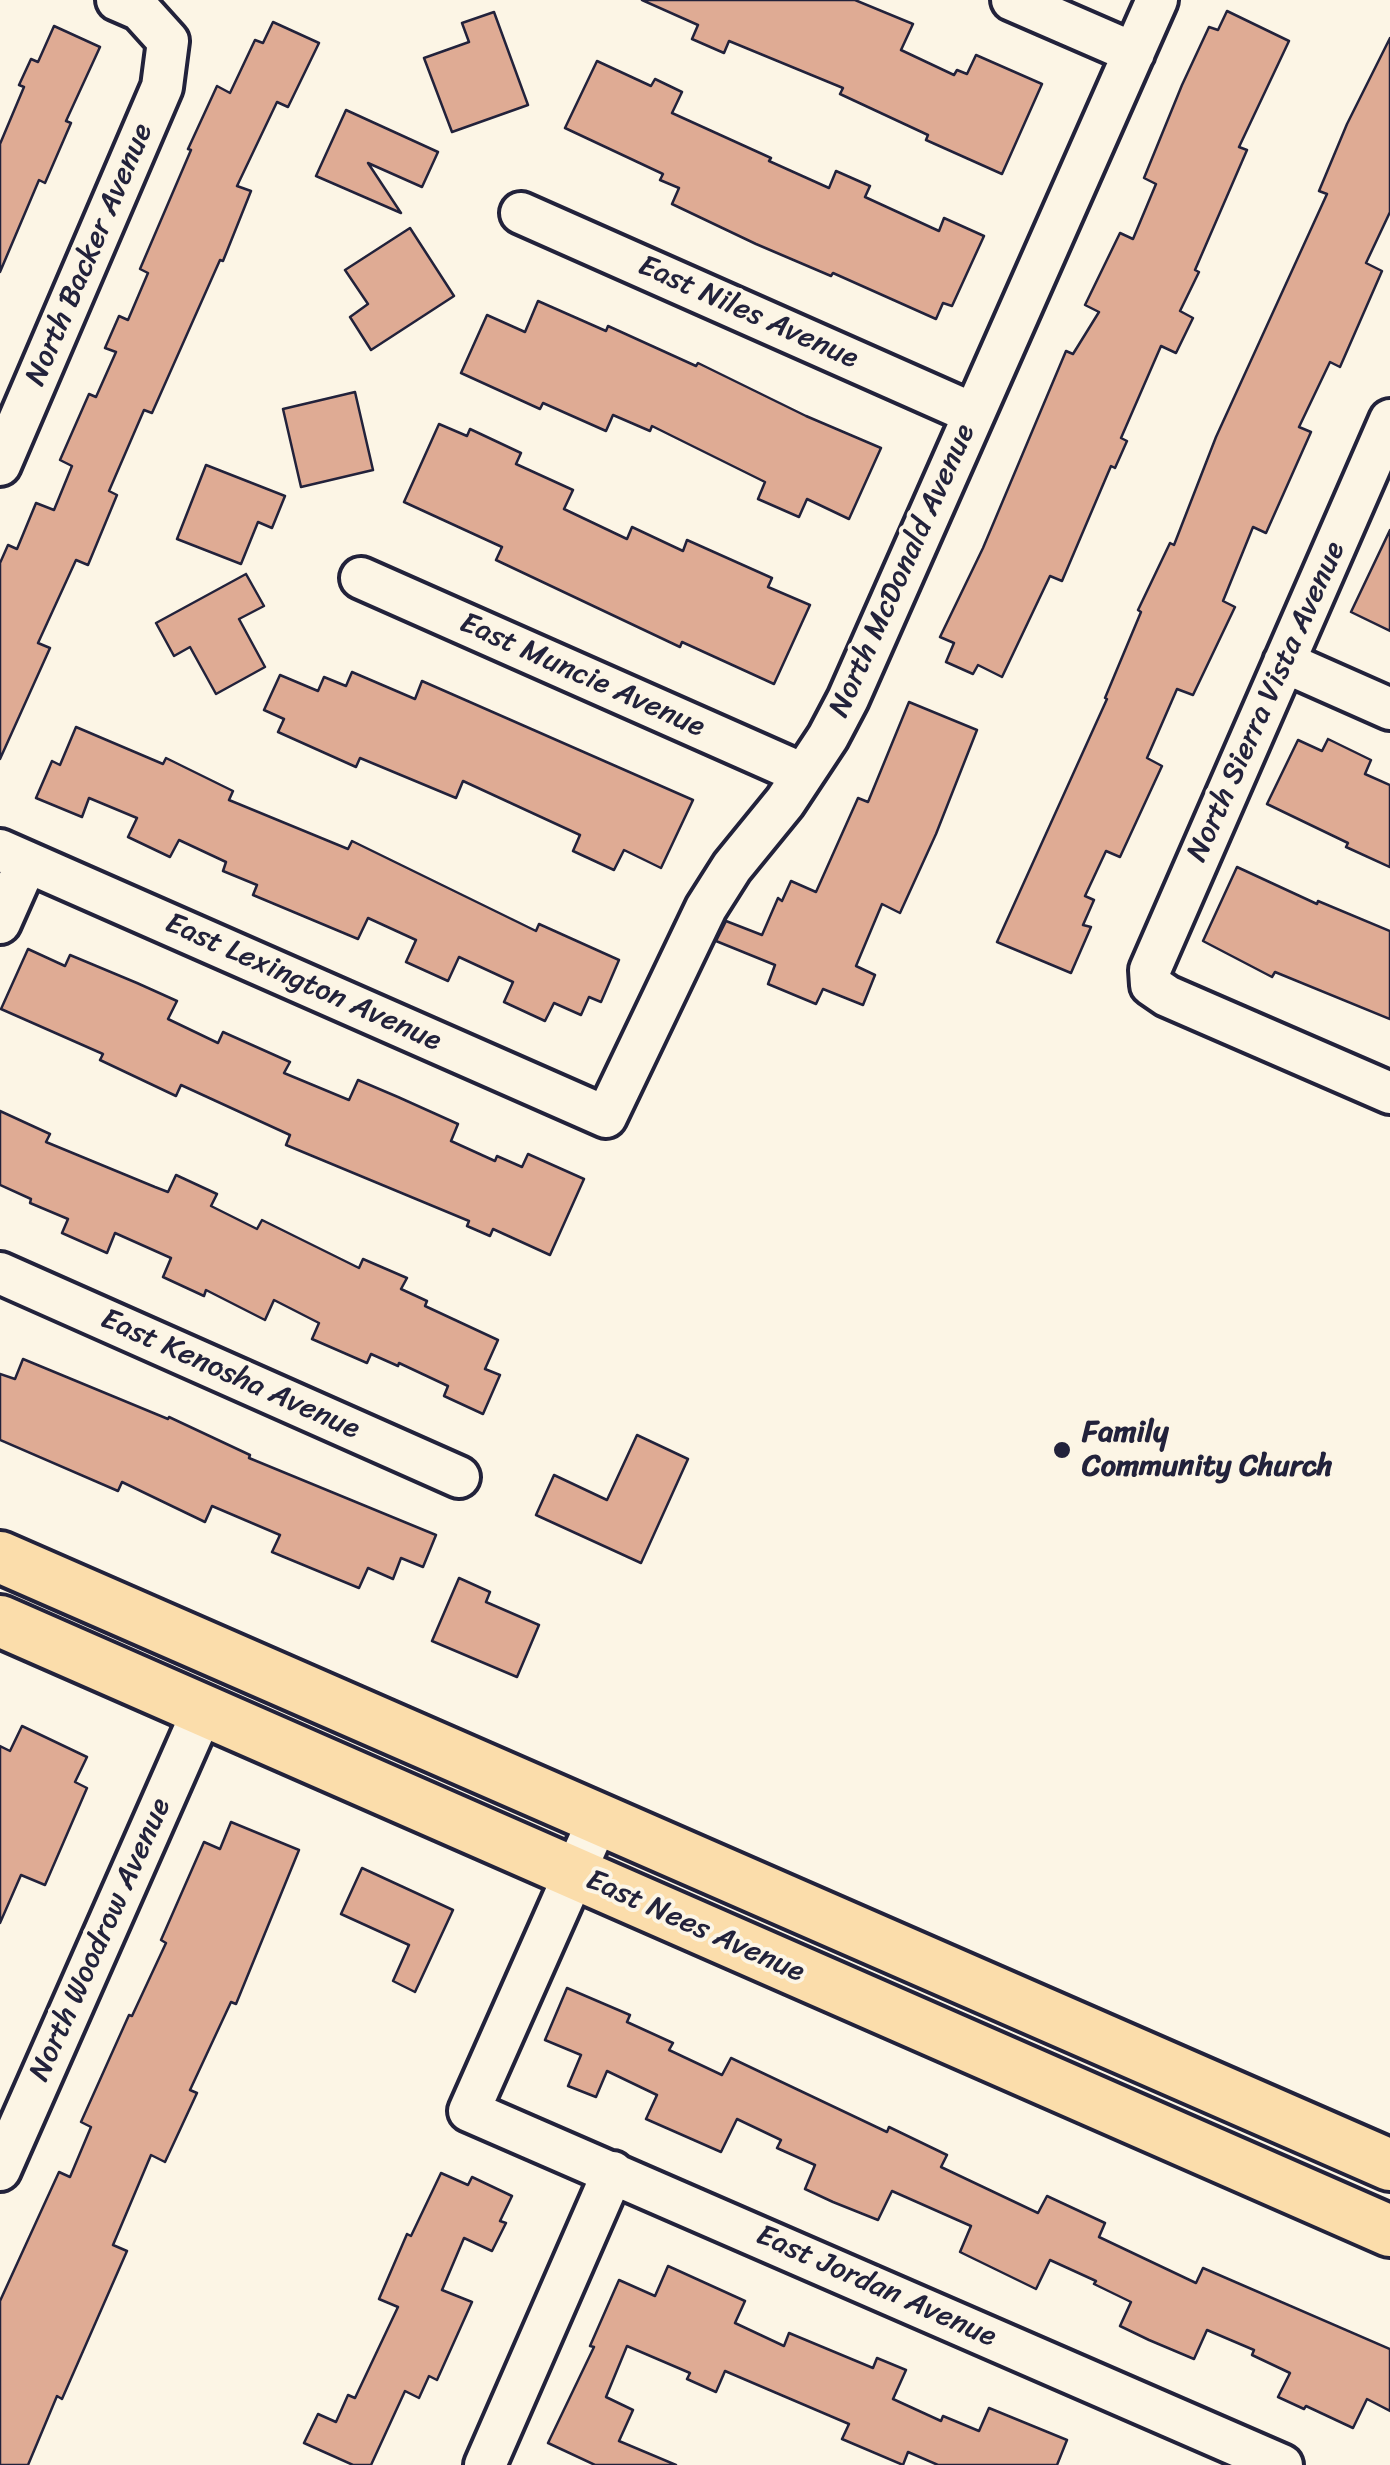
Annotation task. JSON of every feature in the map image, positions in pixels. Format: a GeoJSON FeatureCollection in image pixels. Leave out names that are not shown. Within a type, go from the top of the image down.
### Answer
{"type":"FeatureCollection","features":[{"type":"Feature","properties":{"kind":"main road","name":"East Nees Avenue"},"geometry":{"type":"LineString","coordinates":[[0,1558],[1390,2165]]}},
{"type":"Feature","properties":{"kind":"main road","name":"East Nees Avenue"},"geometry":{"type":"LineString","coordinates":[[0,1621],[1390,2232]]}},
{"type":"Feature","properties":{"kind":"main road"},"geometry":{"type":"LineString","coordinates":[[1232,2163],[1376,2192],[1390,2199]]}},
{"type":"Feature","properties":{"kind":"street","name":"North Backer Avenue"},"geometry":{"type":"LineString","coordinates":[[0,465],[162,87],[168,41],[140,10],[116,0]]}},
{"type":"Feature","properties":{"kind":"street"},"geometry":{"type":"LineString","coordinates":[[1012,0],[1134,52]]}},
{"type":"Feature","properties":{"kind":"street","name":"North McDonald Avenue"},"geometry":{"type":"LineString","coordinates":[[606,1117],[706,908],[803,774],[848,700],[1158,0]]}},
{"type":"Feature","properties":{"kind":"street","name":"East Niles Avenue"},"geometry":{"type":"LineString","coordinates":[[521,213],[974,414]]}},
{"type":"Feature","properties":{"kind":"street","name":"North Sierra Vista Avenue"},"geometry":{"type":"LineString","coordinates":[[1390,420],[1150,970],[1151,985],[1167,996],[1390,1093]]}},
{"type":"Feature","properties":{"kind":"street","name":"East Muncie Avenue"},"geometry":{"type":"LineString","coordinates":[[361,578],[803,774]]}},
{"type":"Feature","properties":{"kind":"street"},"geometry":{"type":"LineString","coordinates":[[1284,662],[1390,708]]}},
{"type":"Feature","properties":{"kind":"street"},"geometry":{"type":"LineString","coordinates":[[0,923],[14,856]]}},
{"type":"Feature","properties":{"kind":"street","name":"East Lexington Avenue"},"geometry":{"type":"LineString","coordinates":[[14,856],[606,1117]]}},
{"type":"Feature","properties":{"kind":"street","name":"East Kenosha Avenue"},"geometry":{"type":"LineString","coordinates":[[0,1273],[460,1477]]}},
{"type":"Feature","properties":{"kind":"street","name":"North Woodrow Avenue"},"geometry":{"type":"LineString","coordinates":[[0,2170],[202,1710]]}},
{"type":"Feature","properties":{"kind":"street"},"geometry":{"type":"LineString","coordinates":[[574,1874],[598,1818]]}},
{"type":"Feature","properties":{"kind":"street","name":"East Jordan Avenue"},"geometry":{"type":"LineString","coordinates":[[574,1874],[469,2110],[1282,2465]]}},
{"type":"Feature","properties":{"kind":"street"},"geometry":{"type":"LineString","coordinates":[[485,2465],[614,2172]]}},
{"type":"Feature","properties":{"kind":"building"},"geometry":{"type":"Polygon","coordinates":[[[642,0],[855,0],[913,24],[901,50],[954,75],[957,70],[967,74],[976,55],[1042,84],[1002,174],[926,140],[928,135],[840,94],[843,88],[729,41],[724,53],[692,39],[698,25],[642,0]]]}},
{"type":"Feature","properties":{"kind":"building"},"geometry":{"type":"Polygon","coordinates":[[[1227,11],[1289,41],[1239,147],[1247,150],[1180,311],[1193,318],[1176,353],[1161,346],[1121,438],[1127,441],[1115,468],[1111,466],[1062,581],[1050,576],[1002,677],[978,665],[973,674],[946,662],[954,643],[940,637],[983,548],[1066,351],[1073,354],[1099,312],[1085,305],[1120,233],[1133,239],[1156,184],[1144,178],[1182,85],[1209,27],[1218,30],[1227,11]]]}},
{"type":"Feature","properties":{"kind":"building"},"geometry":{"type":"Polygon","coordinates":[[[494,12],[528,105],[452,132],[424,58],[469,42],[462,23],[494,12]]]}},
{"type":"Feature","properties":{"kind":"building"},"geometry":{"type":"Polygon","coordinates":[[[273,22],[319,43],[288,107],[277,102],[237,186],[251,191],[223,261],[220,260],[152,413],[144,410],[109,491],[117,495],[88,565],[76,560],[38,643],[50,648],[0,759],[0,563],[8,545],[17,549],[36,503],[54,510],[72,466],[60,460],[89,394],[96,397],[116,352],[105,348],[119,316],[128,320],[148,273],[140,269],[191,150],[188,149],[217,86],[230,93],[255,40],[263,43],[273,22]]]}},
{"type":"Feature","properties":{"kind":"building"},"geometry":{"type":"Polygon","coordinates":[[[54,26],[100,47],[66,121],[71,123],[45,183],[39,180],[0,272],[0,144],[24,87],[19,85],[31,59],[38,62],[54,26]]]}},
{"type":"Feature","properties":{"kind":"building"},"geometry":{"type":"Polygon","coordinates":[[[1390,38],[1390,212],[1366,263],[1382,271],[1340,367],[1330,362],[1299,427],[1311,432],[1266,533],[1253,527],[1223,601],[1235,607],[1193,695],[1177,689],[1147,758],[1162,766],[1120,857],[1106,851],[1085,896],[1094,900],[1083,925],[1091,927],[1071,973],[997,942],[1107,699],[1141,612],[1138,610],[1170,543],[1174,545],[1216,437],[1327,194],[1319,191],[1347,124],[1390,38]]]}},
{"type":"Feature","properties":{"kind":"building"},"geometry":{"type":"Polygon","coordinates":[[[597,61],[651,86],[655,79],[682,92],[672,113],[771,158],[769,161],[829,188],[836,171],[870,186],[865,197],[939,231],[944,218],[984,236],[952,306],[943,303],[936,319],[756,244],[672,204],[679,188],[660,180],[663,174],[565,128],[597,61]]]}},
{"type":"Feature","properties":{"kind":"building"},"geometry":{"type":"Polygon","coordinates":[[[346,110],[438,152],[422,187],[368,163],[401,213],[316,176],[346,110]]]}},
{"type":"Feature","properties":{"kind":"building"},"geometry":{"type":"Polygon","coordinates":[[[410,228],[454,296],[371,350],[350,317],[368,304],[345,270],[410,228]]]}},
{"type":"Feature","properties":{"kind":"building"},"geometry":{"type":"Polygon","coordinates":[[[538,301],[606,331],[608,326],[696,366],[698,363],[881,448],[849,519],[807,499],[799,517],[758,499],[765,482],[652,426],[650,431],[613,415],[606,431],[543,403],[540,409],[461,373],[487,315],[525,332],[538,301]]]}},
{"type":"Feature","properties":{"kind":"building"},"geometry":{"type":"Polygon","coordinates":[[[355,392],[373,470],[301,487],[283,409],[355,392]]]}},
{"type":"Feature","properties":{"kind":"building"},"geometry":{"type":"Polygon","coordinates":[[[439,424],[467,436],[470,429],[521,453],[516,464],[573,490],[564,509],[627,539],[632,527],[683,551],[687,540],[772,578],[768,587],[810,605],[774,684],[682,642],[680,647],[496,560],[502,547],[404,502],[439,424]]]}},
{"type":"Feature","properties":{"kind":"building"},"geometry":{"type":"Polygon","coordinates":[[[206,465],[285,496],[272,528],[258,522],[241,564],[177,539],[206,465]]]}},
{"type":"Feature","properties":{"kind":"building"},"geometry":{"type":"Polygon","coordinates":[[[1390,530],[1390,631],[1351,612],[1390,530]]]}},
{"type":"Feature","properties":{"kind":"building"},"geometry":{"type":"Polygon","coordinates":[[[246,574],[264,606],[239,619],[265,667],[216,694],[190,647],[174,656],[156,623],[246,574]]]}},
{"type":"Feature","properties":{"kind":"building"},"geometry":{"type":"Polygon","coordinates":[[[352,672],[415,699],[422,681],[693,800],[661,868],[624,850],[614,870],[573,851],[580,835],[463,781],[456,798],[360,758],[356,767],[278,732],[284,719],[264,710],[280,675],[318,691],[324,677],[346,686],[352,672]]]}},
{"type":"Feature","properties":{"kind":"building"},"geometry":{"type":"Polygon","coordinates":[[[909,702],[977,730],[900,913],[882,904],[856,966],[875,975],[863,1005],[823,989],[816,1004],[768,984],[775,965],[716,941],[726,921],[762,935],[778,898],[782,901],[791,881],[816,892],[858,798],[868,802],[909,702]]]}},
{"type":"Feature","properties":{"kind":"building"},"geometry":{"type":"Polygon","coordinates":[[[76,727],[163,764],[166,758],[233,791],[229,800],[348,849],[352,841],[536,931],[539,924],[619,960],[601,1002],[589,997],[581,1015],[554,1003],[545,1021],[504,1002],[513,982],[459,957],[448,981],[406,962],[416,940],[368,918],[358,939],[253,895],[257,885],[223,871],[226,862],[179,840],[170,857],[128,837],[137,818],[89,798],[82,817],[36,798],[52,761],[60,765],[76,727]]]}},
{"type":"Feature","properties":{"kind":"building"},"geometry":{"type":"Polygon","coordinates":[[[1328,739],[1371,760],[1365,774],[1390,785],[1390,867],[1267,804],[1298,740],[1322,751],[1328,739]]]}},
{"type":"Feature","properties":{"kind":"building"},"geometry":{"type":"Polygon","coordinates":[[[1237,867],[1317,904],[1318,901],[1390,931],[1390,1019],[1275,972],[1272,977],[1203,941],[1237,867]]]}},
{"type":"Feature","properties":{"kind":"building"},"geometry":{"type":"Polygon","coordinates":[[[28,949],[65,966],[70,955],[177,1001],[168,1019],[218,1043],[223,1032],[290,1062],[284,1073],[349,1100],[358,1080],[458,1124],[451,1141],[495,1161],[497,1156],[522,1167],[528,1154],[584,1179],[550,1255],[493,1229],[490,1236],[467,1226],[469,1221],[286,1145],[290,1135],[181,1085],[176,1096],[100,1060],[103,1054],[1,1009],[28,949]]]}},
{"type":"Feature","properties":{"kind":"building"},"geometry":{"type":"Polygon","coordinates":[[[0,1111],[50,1134],[46,1142],[168,1192],[176,1175],[217,1194],[211,1206],[257,1229],[262,1220],[359,1268],[363,1259],[407,1278],[401,1289],[427,1301],[425,1306],[498,1340],[485,1369],[500,1375],[483,1414],[444,1396],[448,1386],[399,1363],[398,1366],[371,1354],[367,1363],[312,1339],[319,1323],[274,1300],[265,1320],[206,1290],[204,1296],[163,1277],[171,1258],[115,1233],[107,1253],[62,1233],[68,1219],[0,1185],[0,1111]]]}},
{"type":"Feature","properties":{"kind":"building"},"geometry":{"type":"Polygon","coordinates":[[[23,1359],[169,1417],[250,1455],[249,1458],[436,1535],[423,1567],[401,1558],[393,1579],[368,1568],[359,1588],[272,1552],[280,1535],[212,1506],[205,1522],[122,1482],[118,1491],[0,1440],[0,1374],[15,1379],[23,1359]]]}},
{"type":"Feature","properties":{"kind":"building"},"geometry":{"type":"Polygon","coordinates":[[[637,1435],[688,1459],[641,1563],[536,1515],[554,1475],[607,1500],[637,1435]]]}},
{"type":"Feature","properties":{"kind":"building"},"geometry":{"type":"Polygon","coordinates":[[[459,1578],[490,1592],[486,1602],[539,1625],[517,1677],[432,1641],[459,1578]]]}},
{"type":"Feature","properties":{"kind":"building"},"geometry":{"type":"Polygon","coordinates":[[[22,1726],[87,1757],[75,1782],[87,1788],[45,1885],[21,1875],[0,1923],[0,1746],[10,1751],[22,1726]]]}},
{"type":"Feature","properties":{"kind":"building"},"geometry":{"type":"Polygon","coordinates":[[[231,1822],[299,1850],[236,2004],[231,2002],[190,2090],[197,2093],[165,2162],[151,2155],[113,2245],[127,2251],[62,2399],[57,2396],[28,2465],[0,2465],[0,2301],[59,2172],[70,2177],[91,2127],[81,2122],[166,1943],[161,1940],[204,1842],[220,1849],[231,1822]]]}},
{"type":"Feature","properties":{"kind":"building"},"geometry":{"type":"Polygon","coordinates":[[[362,1868],[453,1910],[415,1992],[393,1981],[409,1945],[341,1914],[362,1868]]]}},
{"type":"Feature","properties":{"kind":"building"},"geometry":{"type":"Polygon","coordinates":[[[567,1988],[630,2015],[627,2022],[673,2043],[669,2050],[722,2075],[731,2058],[887,2132],[889,2127],[947,2155],[941,2167],[1038,2213],[1047,2196],[1105,2223],[1099,2237],[1196,2283],[1203,2268],[1390,2349],[1390,2411],[1367,2399],[1353,2428],[1306,2406],[1304,2409],[1278,2397],[1290,2373],[1252,2355],[1254,2350],[1207,2330],[1194,2359],[1149,2340],[1120,2326],[1131,2302],[1094,2284],[1096,2281],[1050,2260],[1036,2289],[960,2252],[971,2226],[892,2191],[878,2220],[833,2202],[805,2189],[815,2165],[777,2148],[781,2140],[737,2119],[721,2152],[646,2119],[657,2095],[607,2071],[596,2097],[568,2086],[581,2055],[545,2040],[567,1988]]]}},
{"type":"Feature","properties":{"kind":"building"},"geometry":{"type":"Polygon","coordinates":[[[441,2173],[468,2185],[472,2177],[512,2196],[500,2221],[506,2223],[492,2251],[464,2238],[442,2290],[472,2302],[437,2380],[429,2376],[419,2398],[405,2391],[371,2465],[353,2465],[304,2443],[318,2414],[336,2422],[348,2395],[355,2398],[398,2307],[379,2299],[407,2234],[411,2236],[441,2173]]]}},
{"type":"Feature","properties":{"kind":"building"},"geometry":{"type":"Polygon","coordinates":[[[668,2266],[745,2301],[735,2323],[784,2346],[789,2333],[873,2368],[877,2358],[906,2370],[893,2399],[941,2421],[943,2416],[979,2431],[989,2408],[1067,2440],[1057,2465],[938,2465],[908,2452],[903,2465],[842,2439],[849,2424],[725,2371],[716,2392],[687,2379],[690,2373],[627,2346],[606,2397],[633,2410],[619,2441],[676,2465],[595,2465],[548,2443],[594,2347],[590,2346],[619,2280],[655,2296],[668,2266]]]}},
{"type":"Feature","properties":{"kind":"place","name":"Family Community Church"},"geometry":{"type":"Point","coordinates":[1062,1450]}}]}
